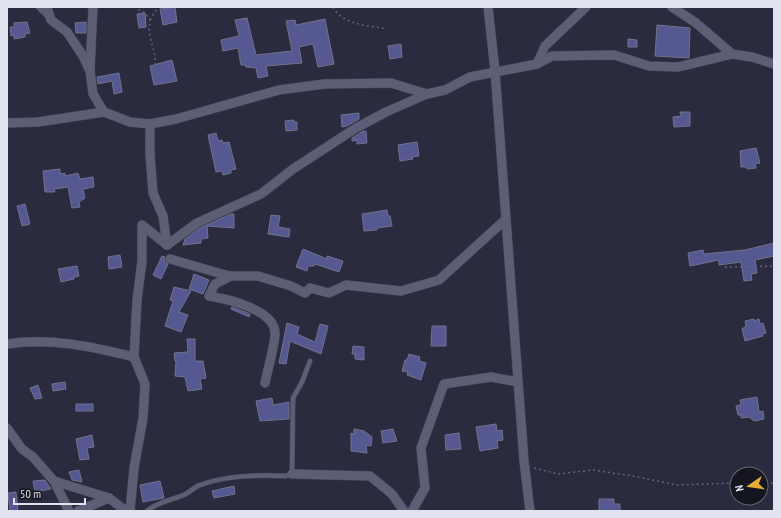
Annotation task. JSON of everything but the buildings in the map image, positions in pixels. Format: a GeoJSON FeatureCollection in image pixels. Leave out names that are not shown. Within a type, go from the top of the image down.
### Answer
{"type":"FeatureCollection","features":[{"type":"Feature","properties":{"kind":"street"},"geometry":{"type":"LineString","coordinates":[[47,7],[51,20],[67,32],[83,56],[90,71]]}},
{"type":"Feature","properties":{"kind":"street"},"geometry":{"type":"LineString","coordinates":[[93,7],[90,71],[93,94],[104,112]]}},
{"type":"Feature","properties":{"kind":"street"},"geometry":{"type":"LineString","coordinates":[[488,7],[495,71],[524,462],[530,511]]}},
{"type":"Feature","properties":{"kind":"street"},"geometry":{"type":"LineString","coordinates":[[537,64],[545,46],[586,7]]}},
{"type":"Feature","properties":{"kind":"street"},"geometry":{"type":"LineString","coordinates":[[672,7],[696,23],[732,54]]}},
{"type":"Feature","properties":{"kind":"street"},"geometry":{"type":"LineString","coordinates":[[167,245],[197,223],[261,194],[292,169],[356,128],[386,112],[427,94],[445,90],[470,77],[537,64],[552,56],[614,55],[649,66],[678,67],[732,54],[752,57],[774,64]]}},
{"type":"Feature","properties":{"kind":"street"},"geometry":{"type":"LineString","coordinates":[[7,123],[38,122],[104,112],[130,122],[150,124],[176,119],[279,90],[324,84],[391,83],[427,94]]}},
{"type":"Feature","properties":{"kind":"street"},"geometry":{"type":"LineString","coordinates":[[150,124],[150,155],[153,193],[163,216],[167,245]]}},
{"type":"Feature","properties":{"kind":"street"},"geometry":{"type":"LineString","coordinates":[[170,259],[231,276],[258,276],[291,286],[305,293],[310,288],[330,293],[346,285],[401,291],[439,280],[506,219]]}},
{"type":"Feature","properties":{"kind":"street"},"geometry":{"type":"LineString","coordinates":[[130,511],[134,468],[143,418],[145,384],[134,357],[137,300],[142,261],[142,225],[167,245]]}},
{"type":"Feature","properties":{"kind":"street"},"geometry":{"type":"LineString","coordinates":[[231,276],[215,284],[208,296],[225,298],[259,311],[269,318],[275,332],[265,383]]}},
{"type":"Feature","properties":{"kind":"street"},"geometry":{"type":"LineString","coordinates":[[7,344],[69,344],[94,347],[134,357]]}},
{"type":"Feature","properties":{"kind":"street"},"geometry":{"type":"LineString","coordinates":[[412,511],[424,488],[421,448],[444,384],[491,377],[518,382]]}},
{"type":"Feature","properties":{"kind":"street"},"geometry":{"type":"LineString","coordinates":[[7,428],[22,449],[33,456],[54,480],[69,511]]}},
{"type":"Feature","properties":{"kind":"street"},"geometry":{"type":"LineString","coordinates":[[292,474],[370,476],[392,494],[404,511]]}},
{"type":"Feature","properties":{"kind":"street"},"geometry":{"type":"LineString","coordinates":[[54,480],[109,498],[126,511]]}},
{"type":"Feature","properties":{"kind":"street"},"geometry":{"type":"LineString","coordinates":[[78,511],[109,498]]}},
{"type":"Feature","properties":{"kind":"lane"},"geometry":{"type":"LineString","coordinates":[[38,7],[51,20]]}},
{"type":"Feature","properties":{"kind":"lane"},"geometry":{"type":"LineString","coordinates":[[147,511],[165,501],[185,494],[197,486],[208,482],[237,477],[286,476],[292,474],[293,398],[302,382],[310,361]]}},
{"type":"Feature","properties":{"kind":"path"},"geometry":{"type":"LineString","coordinates":[[134,7],[145,13],[150,20]]}},
{"type":"Feature","properties":{"kind":"path"},"geometry":{"type":"LineString","coordinates":[[155,66],[156,56],[149,32],[150,20],[158,7]]}},
{"type":"Feature","properties":{"kind":"path"},"geometry":{"type":"LineString","coordinates":[[333,7],[339,15],[350,22],[387,30]]}},
{"type":"Feature","properties":{"kind":"path"},"geometry":{"type":"LineString","coordinates":[[726,267],[774,266]]}},
{"type":"Feature","properties":{"kind":"path"},"geometry":{"type":"LineString","coordinates":[[524,462],[529,468],[558,474],[593,470],[677,485],[729,484]]}}]}
